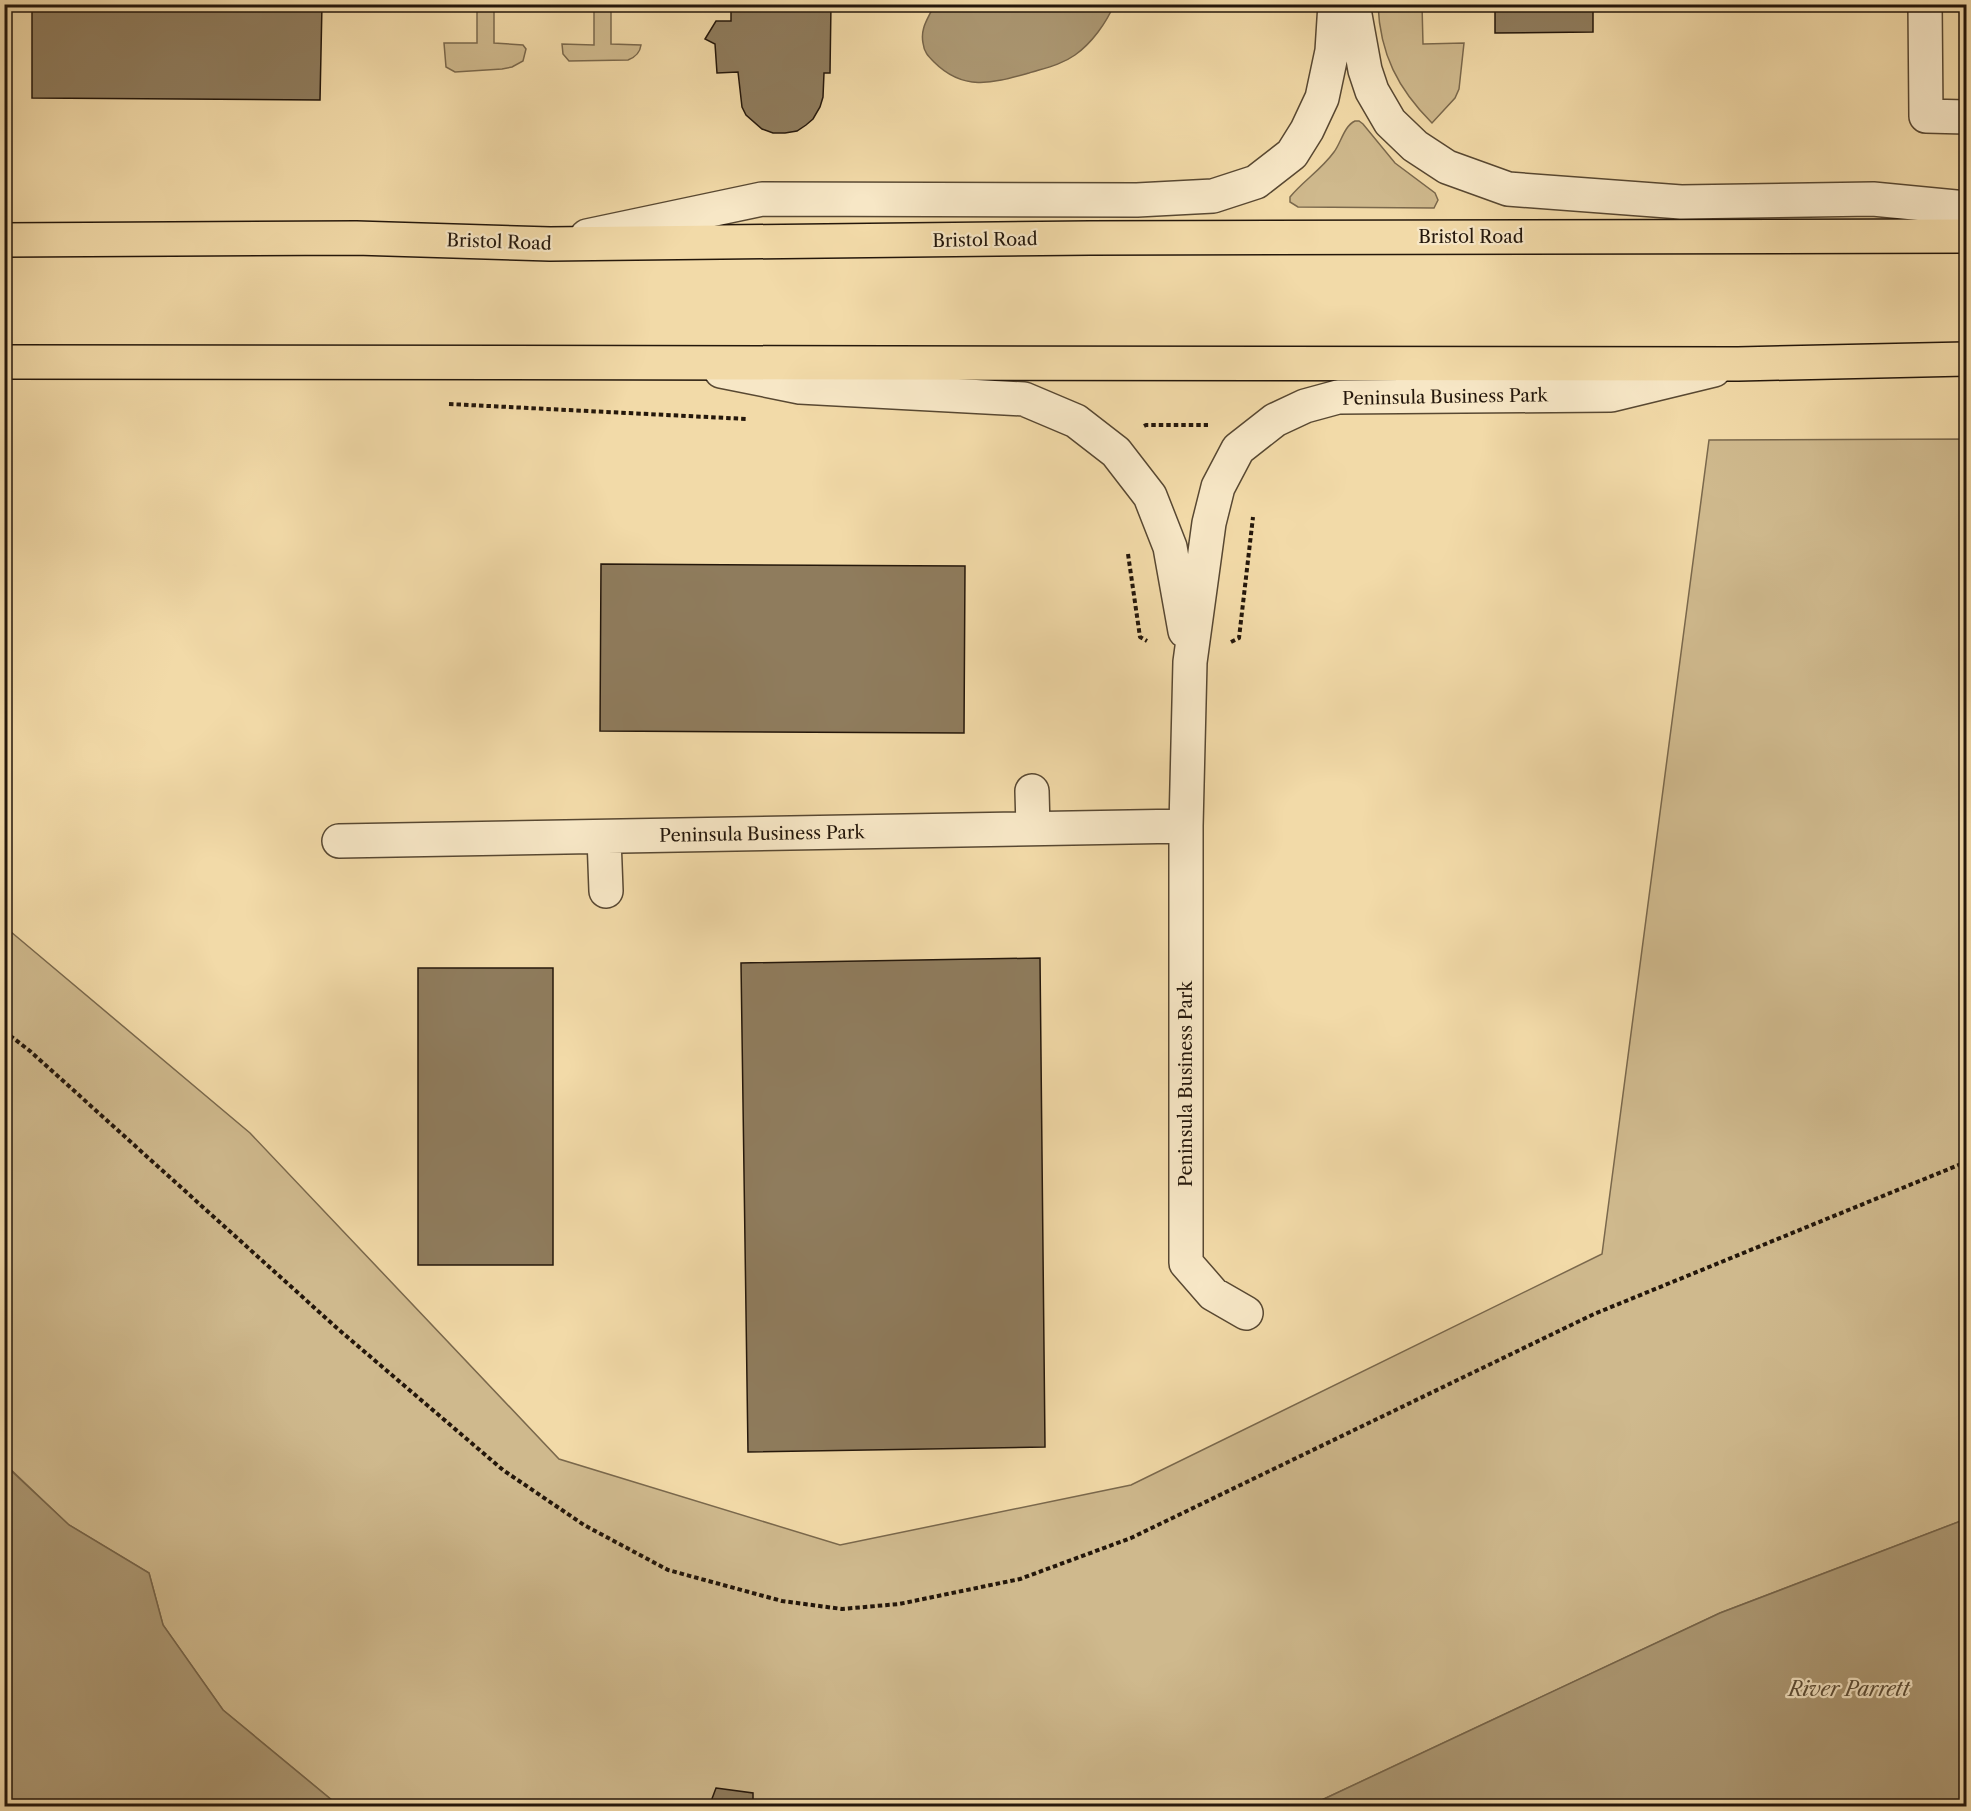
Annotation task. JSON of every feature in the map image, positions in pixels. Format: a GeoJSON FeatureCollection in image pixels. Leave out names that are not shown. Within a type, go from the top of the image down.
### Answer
{"type":"FeatureCollection","features":[{"type":"Feature","properties":{"kind":"main road","name":"Bristol Road"},"geometry":{"type":"LineString","coordinates":[[4,240],[356,238],[550,244],[1114,238],[1966,236]]}},
{"type":"Feature","properties":{"kind":"main road"},"geometry":{"type":"LineString","coordinates":[[4,362],[1738,364],[1966,359]]}},
{"type":"Feature","properties":{"kind":"street"},"geometry":{"type":"LineString","coordinates":[[550,244],[762,199],[1137,200],[1213,196],[1256,182],[1292,154],[1307,130],[1322,98],[1332,51],[1335,4]]}},
{"type":"Feature","properties":{"kind":"street"},"geometry":{"type":"LineString","coordinates":[[1353,4],[1365,70],[1372,91],[1390,122],[1415,146],[1447,168],[1508,189],[1681,202],[1873,200],[1966,208]]}},
{"type":"Feature","properties":{"kind":"street"},"geometry":{"type":"LineString","coordinates":[[1924,4],[1926,116],[1966,117]]}},
{"type":"Feature","properties":{"kind":"street","name":"Peninsula Business Park"},"geometry":{"type":"LineString","coordinates":[[682,363],[800,387],[1024,399],[1076,421],[1116,452],[1150,496],[1170,547],[1190,662]]}},
{"type":"Feature","properties":{"kind":"street","name":"Peninsula Business Park"},"geometry":{"type":"LineString","coordinates":[[1246,1312],[1213,1294],[1186,1263],[1186,826],[1190,662],[1209,523],[1218,487],[1238,449],[1275,420],[1305,406],[1338,397],[1611,395],[1738,364]]}},
{"type":"Feature","properties":{"kind":"street"},"geometry":{"type":"LineString","coordinates":[[1032,791],[1033,828]]}},
{"type":"Feature","properties":{"kind":"street","name":"Peninsula Business Park"},"geometry":{"type":"LineString","coordinates":[[339,841],[1186,826]]}},
{"type":"Feature","properties":{"kind":"street"},"geometry":{"type":"LineString","coordinates":[[604,838],[606,891]]}},
{"type":"Feature","properties":{"kind":"path"},"geometry":{"type":"LineString","coordinates":[[444,404],[751,419]]}},
{"type":"Feature","properties":{"kind":"path"},"geometry":{"type":"LineString","coordinates":[[1116,452],[1146,425],[1208,425],[1238,449]]}},
{"type":"Feature","properties":{"kind":"path"},"geometry":{"type":"LineString","coordinates":[[4,1031],[30,1051],[338,1329],[503,1470],[584,1525],[668,1569],[782,1601],[842,1609],[899,1604],[1020,1579],[1131,1538],[1594,1314],[1966,1162]]}},
{"type":"Feature","properties":{"kind":"shaded area"},"geometry":{"type":"Polygon","coordinates":[[[611,4],[611,44],[641,45],[639,52],[628,60],[569,61],[563,54],[562,44],[594,45],[594,5],[611,4]]]}},
{"type":"Feature","properties":{"kind":"shaded area"},"geometry":{"type":"Polygon","coordinates":[[[477,5],[494,5],[494,43],[523,45],[526,49],[523,61],[502,69],[455,72],[446,67],[444,43],[477,43],[477,5]]]}},
{"type":"Feature","properties":{"kind":"shaded area"},"geometry":{"type":"Polygon","coordinates":[[[1378,5],[1422,5],[1423,44],[1464,43],[1459,89],[1455,98],[1432,123],[1400,84],[1393,70],[1382,39],[1378,5]]]}},
{"type":"Feature","properties":{"kind":"shaded area"},"geometry":{"type":"Polygon","coordinates":[[[1355,121],[1363,124],[1395,163],[1435,193],[1438,200],[1434,208],[1298,207],[1290,202],[1290,197],[1329,158],[1348,127],[1355,121]]]}},
{"type":"Feature","properties":{"kind":"shaded area"},"geometry":{"type":"Polygon","coordinates":[[[1966,439],[1966,1519],[1720,1613],[1309,1806],[339,1806],[223,1710],[163,1625],[149,1573],[69,1525],[5,1464],[4,926],[250,1133],[559,1459],[840,1545],[1131,1485],[1602,1254],[1709,440],[1966,439]]]}},
{"type":"Feature","properties":{"kind":"water"},"geometry":{"type":"Polygon","coordinates":[[[934,4],[1114,5],[1093,39],[1070,58],[1053,66],[1016,77],[979,82],[956,78],[927,54],[922,37],[934,4]]]}},
{"type":"Feature","properties":{"kind":"water"},"geometry":{"type":"Polygon","coordinates":[[[4,1464],[69,1525],[149,1573],[163,1625],[223,1710],[339,1806],[5,1806],[4,1464]]]}},
{"type":"Feature","properties":{"kind":"water","name":"River Parrett"},"geometry":{"type":"Polygon","coordinates":[[[1966,1519],[1966,1806],[1309,1806],[1720,1613],[1966,1519]]]}},
{"type":"Feature","properties":{"kind":"building"},"geometry":{"type":"Polygon","coordinates":[[[32,4],[322,4],[320,100],[32,98],[32,4]]]}},
{"type":"Feature","properties":{"kind":"building"},"geometry":{"type":"Polygon","coordinates":[[[731,4],[831,4],[830,73],[824,73],[823,97],[820,107],[813,119],[797,131],[773,133],[762,129],[746,115],[742,107],[738,72],[717,73],[715,44],[705,39],[716,21],[731,21],[731,4]]]}},
{"type":"Feature","properties":{"kind":"building"},"geometry":{"type":"Polygon","coordinates":[[[1495,4],[1593,4],[1593,32],[1495,33],[1495,4]]]}},
{"type":"Feature","properties":{"kind":"building"},"geometry":{"type":"Polygon","coordinates":[[[1960,4],[1966,4],[1966,88],[1961,88],[1960,4]]]}},
{"type":"Feature","properties":{"kind":"building"},"geometry":{"type":"Polygon","coordinates":[[[601,564],[965,566],[964,733],[600,731],[601,564]]]}},
{"type":"Feature","properties":{"kind":"building"},"geometry":{"type":"Polygon","coordinates":[[[1040,958],[1045,1447],[748,1452],[741,963],[1040,958]]]}},
{"type":"Feature","properties":{"kind":"building"},"geometry":{"type":"Polygon","coordinates":[[[418,968],[553,968],[553,1265],[418,1265],[418,968]]]}},
{"type":"Feature","properties":{"kind":"building"},"geometry":{"type":"Polygon","coordinates":[[[716,1788],[753,1793],[753,1806],[712,1806],[710,1804],[716,1788]]]}}]}
